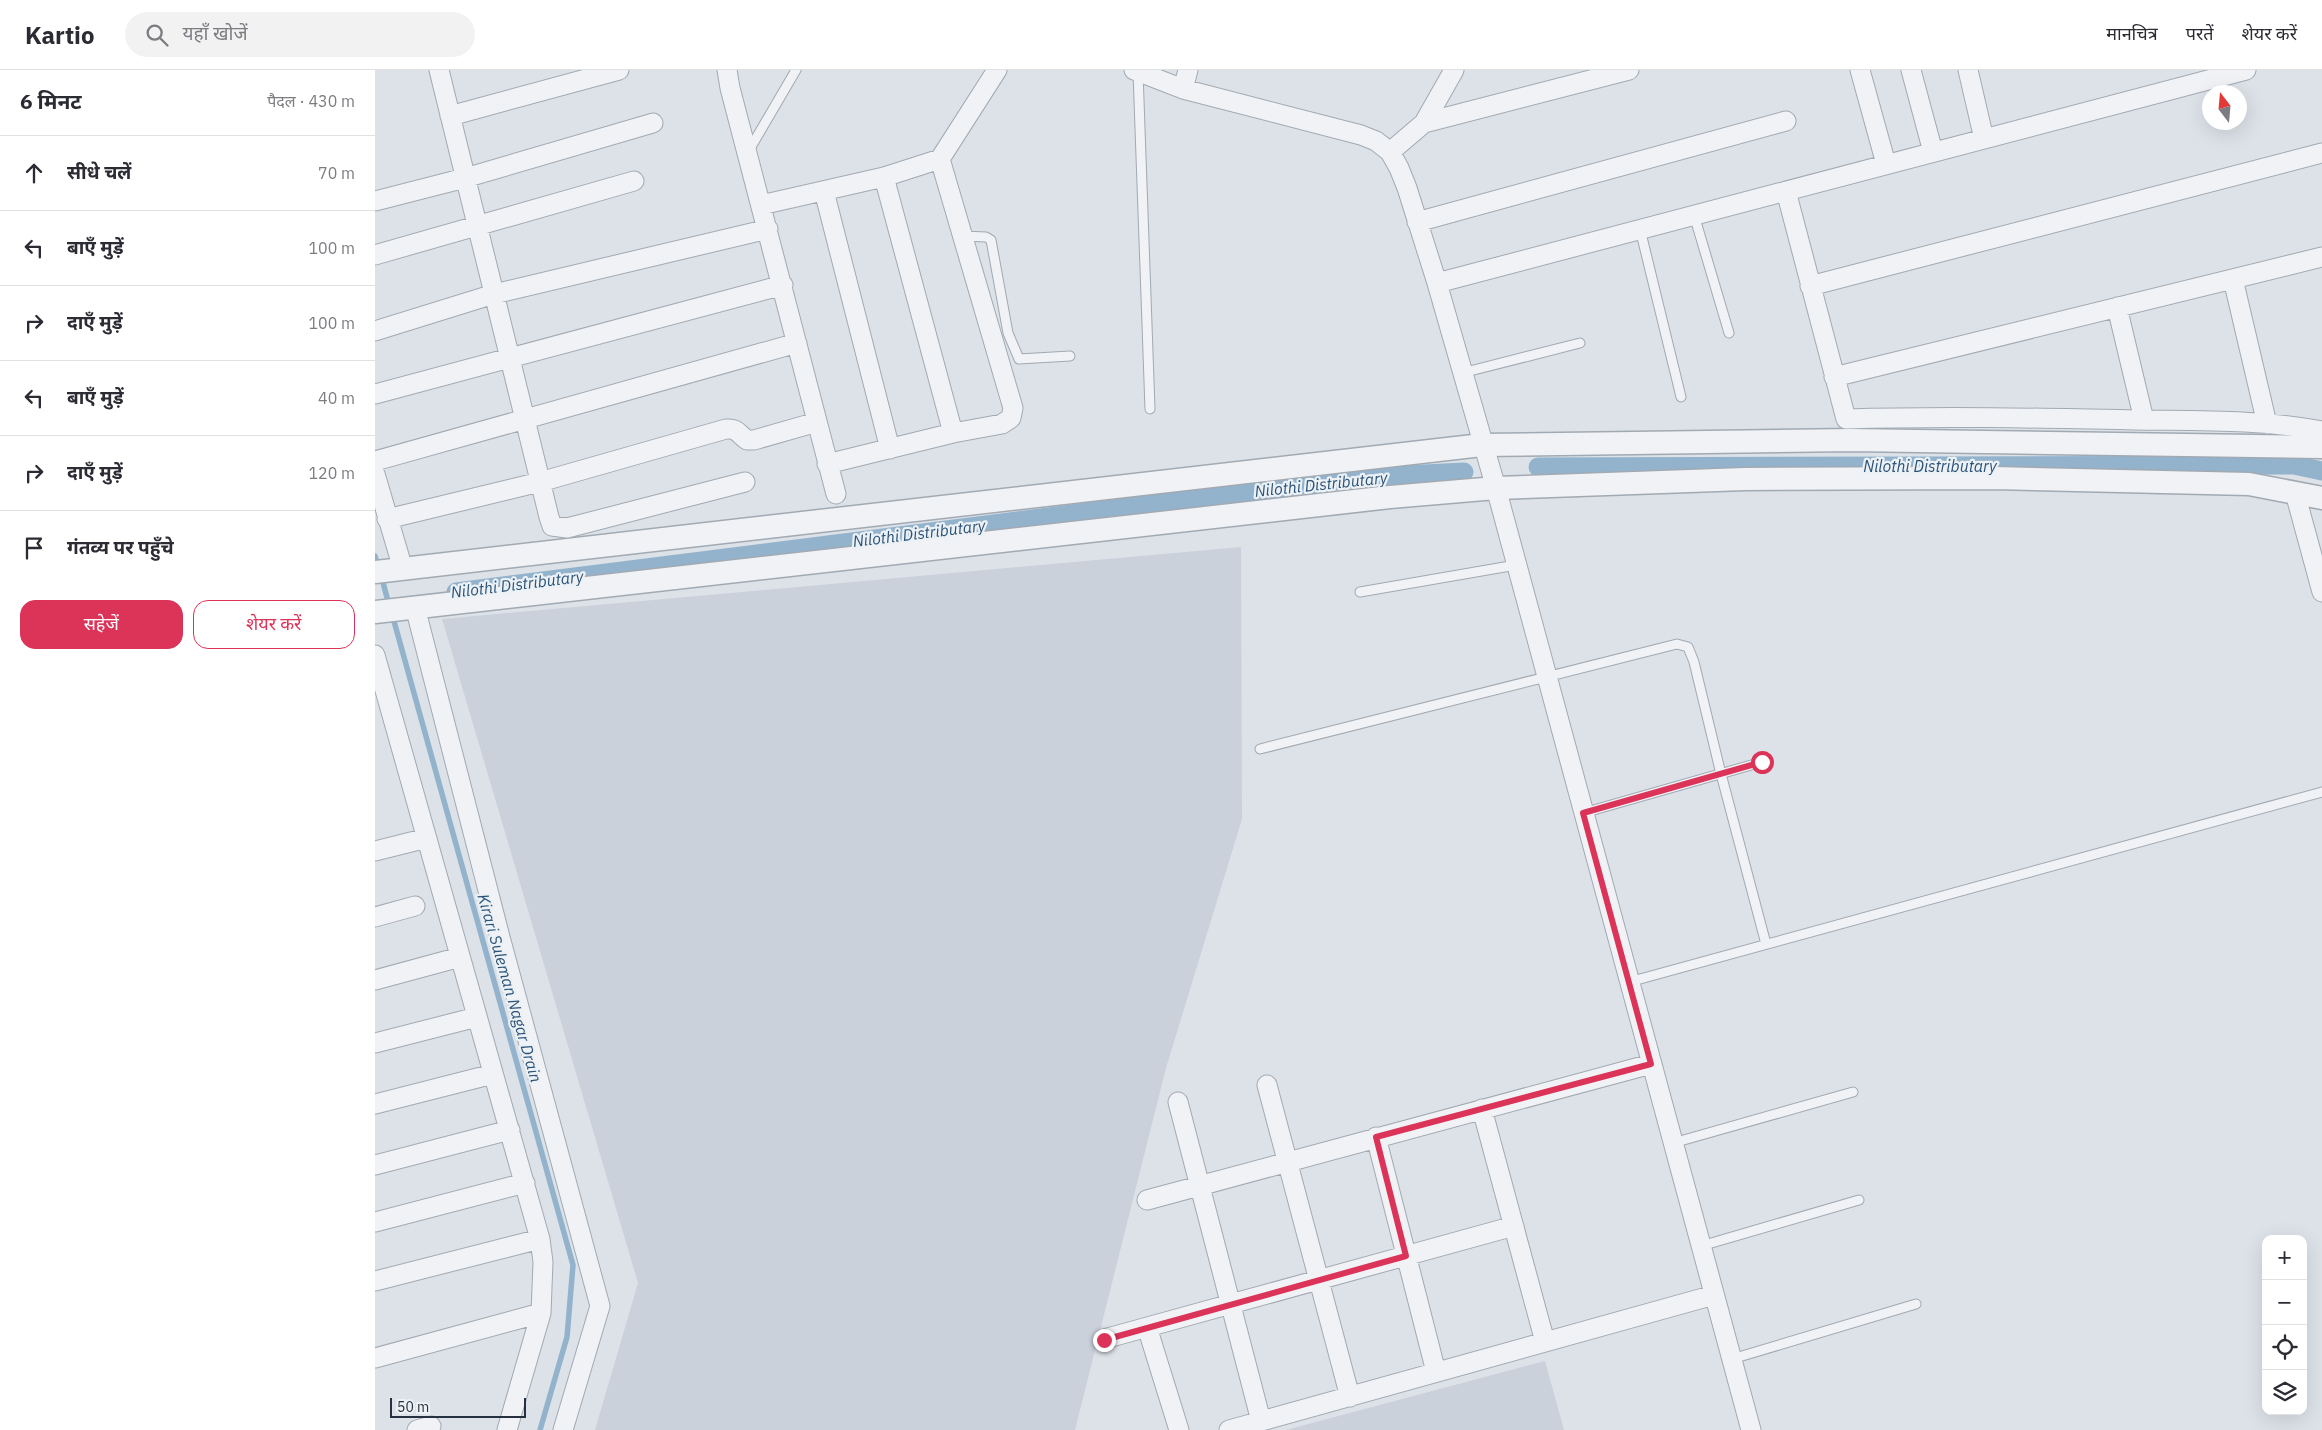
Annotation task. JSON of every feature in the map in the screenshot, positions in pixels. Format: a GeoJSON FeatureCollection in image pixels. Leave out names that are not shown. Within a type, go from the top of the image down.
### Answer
{"type":"FeatureCollection","features":[{"type":"Feature","properties":{"kind":"street"},"geometry":{"type":"LineString","coordinates":[[439,70],[552,526],[567,528],[745,482]]}},
{"type":"Feature","properties":{"kind":"street"},"geometry":{"type":"LineString","coordinates":[[450,116],[619,70]]}},
{"type":"Feature","properties":{"kind":"street"},"geometry":{"type":"LineString","coordinates":[[727,70],[747,154],[783,284],[836,494]]}},
{"type":"Feature","properties":{"kind":"street"},"geometry":{"type":"LineString","coordinates":[[761,205],[884,177],[941,158],[997,70]]}},
{"type":"Feature","properties":{"kind":"street"},"geometry":{"type":"LineString","coordinates":[[1183,89],[1188,70]]}},
{"type":"Feature","properties":{"kind":"street"},"geometry":{"type":"LineString","coordinates":[[1390,152],[1424,123],[1454,70]]}},
{"type":"Feature","properties":{"kind":"street"},"geometry":{"type":"LineString","coordinates":[[1424,123],[1629,70]]}},
{"type":"Feature","properties":{"kind":"street"},"geometry":{"type":"LineString","coordinates":[[1860,70],[1886,164]]}},
{"type":"Feature","properties":{"kind":"street"},"geometry":{"type":"LineString","coordinates":[[1911,70],[1933,152]]}},
{"type":"Feature","properties":{"kind":"street"},"geometry":{"type":"LineString","coordinates":[[1968,70],[1984,139]]}},
{"type":"Feature","properties":{"kind":"street"},"geometry":{"type":"LineString","coordinates":[[1437,282],[2246,70]]}},
{"type":"Feature","properties":{"kind":"street"},"geometry":{"type":"LineString","coordinates":[[1136,71],[1183,89],[1361,135],[1376,142],[1390,152],[1407,188],[1437,282],[1482,445],[1496,488],[1751,1430]]}},
{"type":"Feature","properties":{"kind":"street"},"geometry":{"type":"LineString","coordinates":[[1417,222],[1786,122]]}},
{"type":"Feature","properties":{"kind":"street"},"geometry":{"type":"LineString","coordinates":[[375,201],[465,178],[653,123]]}},
{"type":"Feature","properties":{"kind":"street"},"geometry":{"type":"LineString","coordinates":[[1810,286],[2322,153]]}},
{"type":"Feature","properties":{"kind":"street"},"geometry":{"type":"LineString","coordinates":[[827,464],[953,433],[1002,424],[1011,418],[1013,408],[941,158]]}},
{"type":"Feature","properties":{"kind":"street"},"geometry":{"type":"LineString","coordinates":[[884,177],[953,433]]}},
{"type":"Feature","properties":{"kind":"street"},"geometry":{"type":"LineString","coordinates":[[375,255],[634,181]]}},
{"type":"Feature","properties":{"kind":"street"},"geometry":{"type":"LineString","coordinates":[[824,191],[891,449]]}},
{"type":"Feature","properties":{"kind":"street"},"geometry":{"type":"LineString","coordinates":[[1785,191],[1833,377],[1849,429]]}},
{"type":"Feature","properties":{"kind":"street"},"geometry":{"type":"LineString","coordinates":[[375,331],[494,294],[767,229]]}},
{"type":"Feature","properties":{"kind":"street"},"geometry":{"type":"LineString","coordinates":[[1833,377],[2322,257]]}},
{"type":"Feature","properties":{"kind":"street"},"geometry":{"type":"LineString","coordinates":[[2233,279],[2267,424]]}},
{"type":"Feature","properties":{"kind":"street"},"geometry":{"type":"LineString","coordinates":[[375,394],[783,284]]}},
{"type":"Feature","properties":{"kind":"street"},"geometry":{"type":"LineString","coordinates":[[2117,307],[2145,420]]}},
{"type":"Feature","properties":{"kind":"street"},"geometry":{"type":"LineString","coordinates":[[375,461],[797,343]]}},
{"type":"Feature","properties":{"kind":"street"},"geometry":{"type":"LineString","coordinates":[[1849,429],[1899,417],[2289,424],[2322,431]]}},
{"type":"Feature","properties":{"kind":"street"},"geometry":{"type":"LineString","coordinates":[[387,519],[540,482],[726,429],[734,428],[747,440],[754,440],[817,422]]}},
{"type":"Feature","properties":{"kind":"street"},"geometry":{"type":"LineString","coordinates":[[375,474],[387,519],[391,570],[1482,445],[1849,429],[2322,446]]}},
{"type":"Feature","properties":{"kind":"street"},"geometry":{"type":"LineString","coordinates":[[376,612],[1390,497],[1496,488],[1745,478],[1994,478],[2249,484],[2322,498]]}},
{"type":"Feature","properties":{"kind":"street"},"geometry":{"type":"LineString","coordinates":[[2295,493],[2322,592]]}},
{"type":"Feature","properties":{"kind":"street"},"geometry":{"type":"LineString","coordinates":[[408,608],[500,936],[600,1306],[563,1430]]}},
{"type":"Feature","properties":{"kind":"street"},"geometry":{"type":"LineString","coordinates":[[375,655],[541,1239],[543,1262],[541,1313],[507,1430]]}},
{"type":"Feature","properties":{"kind":"street"},"geometry":{"type":"LineString","coordinates":[[375,851],[427,838]]}},
{"type":"Feature","properties":{"kind":"street"},"geometry":{"type":"LineString","coordinates":[[375,917],[415,906]]}},
{"type":"Feature","properties":{"kind":"street"},"geometry":{"type":"LineString","coordinates":[[375,980],[460,956]]}},
{"type":"Feature","properties":{"kind":"street"},"geometry":{"type":"LineString","coordinates":[[375,1043],[477,1017]]}},
{"type":"Feature","properties":{"kind":"street"},"geometry":{"type":"LineString","coordinates":[[1147,1200],[1200,1184],[1651,1064]]}},
{"type":"Feature","properties":{"kind":"street"},"geometry":{"type":"LineString","coordinates":[[375,1104],[493,1074]]}},
{"type":"Feature","properties":{"kind":"street"},"geometry":{"type":"LineString","coordinates":[[1267,1085],[1349,1396]]}},
{"type":"Feature","properties":{"kind":"street"},"geometry":{"type":"LineString","coordinates":[[1178,1102],[1261,1421]]}},
{"type":"Feature","properties":{"kind":"street"},"geometry":{"type":"LineString","coordinates":[[1482,1109],[1545,1342]]}},
{"type":"Feature","properties":{"kind":"street"},"geometry":{"type":"LineString","coordinates":[[375,1165],[509,1130]]}},
{"type":"Feature","properties":{"kind":"street"},"geometry":{"type":"LineString","coordinates":[[1376,1137],[1436,1372]]}},
{"type":"Feature","properties":{"kind":"street"},"geometry":{"type":"LineString","coordinates":[[375,1222],[525,1183]]}},
{"type":"Feature","properties":{"kind":"street"},"geometry":{"type":"LineString","coordinates":[[1104,1340],[1231,1303],[1514,1226]]}},
{"type":"Feature","properties":{"kind":"street"},"geometry":{"type":"LineString","coordinates":[[375,1281],[541,1239]]}},
{"type":"Feature","properties":{"kind":"street"},"geometry":{"type":"LineString","coordinates":[[1229,1430],[1714,1295]]}},
{"type":"Feature","properties":{"kind":"street"},"geometry":{"type":"LineString","coordinates":[[375,1358],[541,1313]]}},
{"type":"Feature","properties":{"kind":"street"},"geometry":{"type":"LineString","coordinates":[[1147,1327],[1179,1430]]}},
{"type":"Feature","properties":{"kind":"lane"},"geometry":{"type":"LineString","coordinates":[[747,154],[795,70]]}},
{"type":"Feature","properties":{"kind":"lane"},"geometry":{"type":"LineString","coordinates":[[1136,71],[1149,409]]}},
{"type":"Feature","properties":{"kind":"lane"},"geometry":{"type":"LineString","coordinates":[[1694,215],[1729,333]]}},
{"type":"Feature","properties":{"kind":"lane"},"geometry":{"type":"LineString","coordinates":[[1640,229],[1681,397]]}},
{"type":"Feature","properties":{"kind":"lane"},"geometry":{"type":"LineString","coordinates":[[963,236],[986,237],[991,240],[1008,333],[1019,359],[1070,356]]}},
{"type":"Feature","properties":{"kind":"lane"},"geometry":{"type":"LineString","coordinates":[[1462,373],[1580,343]]}},
{"type":"Feature","properties":{"kind":"lane"},"geometry":{"type":"LineString","coordinates":[[1360,592],[1516,565]]}},
{"type":"Feature","properties":{"kind":"lane"},"geometry":{"type":"LineString","coordinates":[[1260,749],[1677,644],[1688,647],[1694,662],[1721,774],[1766,944]]}},
{"type":"Feature","properties":{"kind":"lane"},"geometry":{"type":"LineString","coordinates":[[1583,813],[1762,762]]}},
{"type":"Feature","properties":{"kind":"lane"},"geometry":{"type":"LineString","coordinates":[[1629,982],[2322,792]]}},
{"type":"Feature","properties":{"kind":"lane"},"geometry":{"type":"LineString","coordinates":[[1673,1143],[1853,1092]]}},
{"type":"Feature","properties":{"kind":"lane"},"geometry":{"type":"LineString","coordinates":[[1701,1246],[1859,1200]]}},
{"type":"Feature","properties":{"kind":"lane"},"geometry":{"type":"LineString","coordinates":[[1732,1360],[1916,1304]]}},
{"type":"Feature","properties":{"kind":"shaded area"},"geometry":{"type":"Polygon","coordinates":[[[1241,547],[1242,819],[1166,1068],[1075,1430],[595,1430],[638,1283],[442,619],[1241,547]]]}},
{"type":"Feature","properties":{"kind":"shaded area"},"geometry":{"type":"Polygon","coordinates":[[[1545,1361],[1564,1430],[1286,1430],[1545,1361]]]}},
{"type":"Feature","properties":{"kind":"waterway","name":"Nilothi Distributary"},"geometry":{"type":"LineString","coordinates":[[1538,467],[2294,465],[2322,471]]}},
{"type":"Feature","properties":{"kind":"waterway","name":"Nilothi Distributary"},"geometry":{"type":"LineString","coordinates":[[456,592],[1364,477],[1464,472]]}},
{"type":"Feature","properties":{"kind":"waterway","name":"Kirari Suleman Nagar Drain"},"geometry":{"type":"LineString","coordinates":[[375,556],[378,566]]}},
{"type":"Feature","properties":{"kind":"waterway","name":"Kirari Suleman Nagar Drain"},"geometry":{"type":"LineString","coordinates":[[381,575],[389,605]]}},
{"type":"Feature","properties":{"kind":"waterway","name":"Kirari Suleman Nagar Drain"},"geometry":{"type":"LineString","coordinates":[[392,614],[573,1265],[567,1337],[540,1430]]}},
{"type":"Feature","properties":{"kind":"route"},"geometry":{"type":"LineString","coordinates":[[1104,1340],[1231,1303],[1406,1256],[1376,1137],[1651,1064],[1583,813],[1762,762]]}}]}
